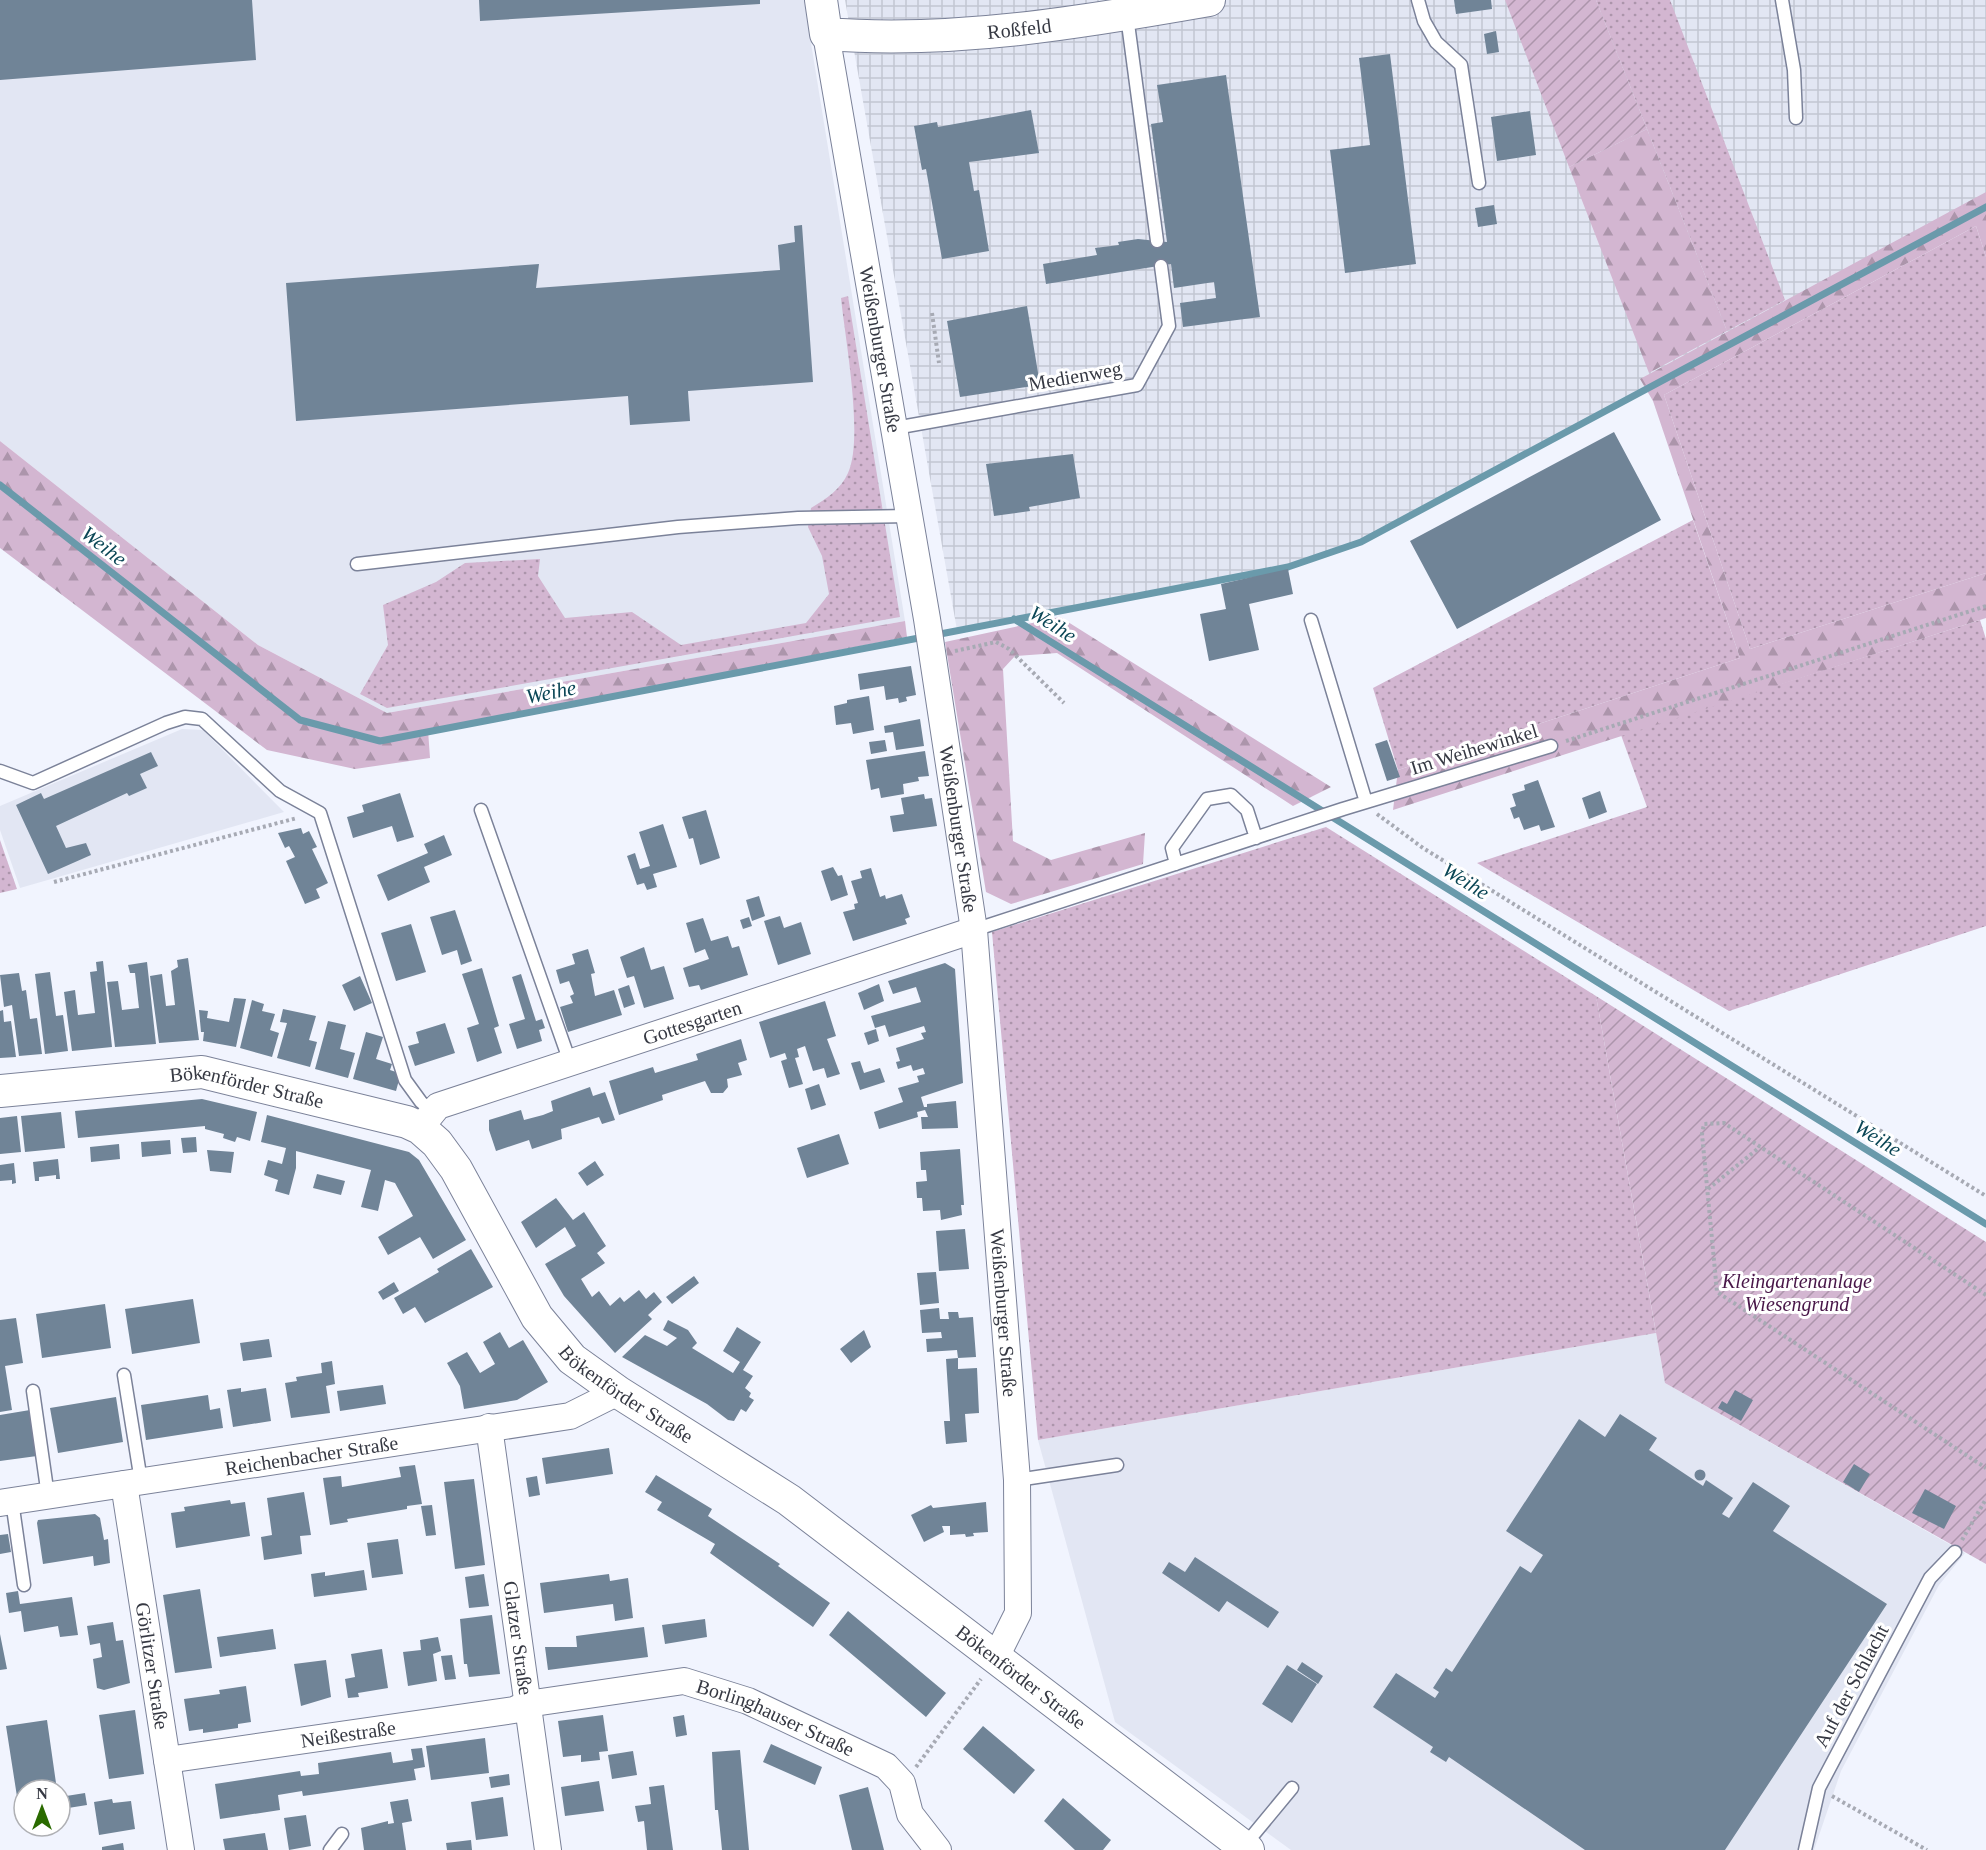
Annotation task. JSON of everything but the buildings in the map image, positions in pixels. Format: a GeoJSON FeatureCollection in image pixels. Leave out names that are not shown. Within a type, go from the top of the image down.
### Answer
{"type":"FeatureCollection","features":[{"type":"Feature","properties":{"kind":"street","name":"Weißenburger Straße"},"geometry":{"type":"LineString","coordinates":[[821,0],[927,619],[974,930],[1017,1480],[1018,1613],[995,1659]]}},
{"type":"Feature","properties":{"kind":"street","name":"Roßfeld"},"geometry":{"type":"LineString","coordinates":[[826,34],[884,38],[1040,27],[1209,0]]}},
{"type":"Feature","properties":{"kind":"street","name":"Gottesgarten"},"geometry":{"type":"LineString","coordinates":[[427,1120],[438,1106],[974,930]]}},
{"type":"Feature","properties":{"kind":"street","name":"Bökenförder Straße"},"geometry":{"type":"LineString","coordinates":[[0,1090],[202,1072],[407,1122],[427,1120],[437,1143],[456,1169],[537,1317],[572,1359],[618,1392],[789,1500],[1246,1848]]}},
{"type":"Feature","properties":{"kind":"street","name":"Reichenbacher Straße"},"geometry":{"type":"LineString","coordinates":[[6,1502],[570,1416],[618,1392]]}},
{"type":"Feature","properties":{"kind":"street","name":"Glatzer Straße"},"geometry":{"type":"LineString","coordinates":[[489,1427],[548,1850]]}},
{"type":"Feature","properties":{"kind":"street","name":"Görlitzer Straße"},"geometry":{"type":"LineString","coordinates":[[132,1482],[167,1760],[181,1850]]}},
{"type":"Feature","properties":{"kind":"street","name":"Borlinghauser Straße"},"geometry":{"type":"LineString","coordinates":[[527,1704],[684,1681],[748,1701],[886,1766],[902,1783]]}},
{"type":"Feature","properties":{"kind":"street","name":"Neißestraße"},"geometry":{"type":"LineString","coordinates":[[167,1760],[514,1710],[527,1704]]}},
{"type":"Feature","properties":{"kind":"street"},"geometry":{"type":"LineString","coordinates":[[902,1783],[910,1814],[938,1850]]}},
{"type":"Feature","properties":{"kind":"lane"},"geometry":{"type":"LineString","coordinates":[[1418,0],[1424,21],[1436,42],[1461,65],[1479,183]]}},
{"type":"Feature","properties":{"kind":"lane"},"geometry":{"type":"LineString","coordinates":[[1782,0],[1794,70],[1796,118]]}},
{"type":"Feature","properties":{"kind":"lane"},"geometry":{"type":"LineString","coordinates":[[1126,15],[1157,241]]}},
{"type":"Feature","properties":{"kind":"lane","name":"Medienweg"},"geometry":{"type":"LineString","coordinates":[[895,428],[1137,385],[1169,326],[1161,266]]}},
{"type":"Feature","properties":{"kind":"lane"},"geometry":{"type":"LineString","coordinates":[[357,564],[678,527],[798,518],[909,516]]}},
{"type":"Feature","properties":{"kind":"lane"},"geometry":{"type":"LineString","coordinates":[[1311,620],[1366,802]]}},
{"type":"Feature","properties":{"kind":"lane"},"geometry":{"type":"LineString","coordinates":[[0,771],[33,783],[166,723],[185,717],[202,719],[280,791],[320,813],[405,1080],[421,1102],[427,1120]]}},
{"type":"Feature","properties":{"kind":"lane","name":"Im Weihewinkel"},"geometry":{"type":"LineString","coordinates":[[974,930],[1343,809],[1551,746]]}},
{"type":"Feature","properties":{"kind":"lane"},"geometry":{"type":"LineString","coordinates":[[1176,864],[1172,848],[1207,799],[1231,795],[1247,810],[1256,838]]}},
{"type":"Feature","properties":{"kind":"lane"},"geometry":{"type":"LineString","coordinates":[[481,810],[570,1062]]}},
{"type":"Feature","properties":{"kind":"lane"},"geometry":{"type":"LineString","coordinates":[[124,1375],[132,1482]]}},
{"type":"Feature","properties":{"kind":"lane"},"geometry":{"type":"LineString","coordinates":[[33,1391],[48,1496]]}},
{"type":"Feature","properties":{"kind":"lane"},"geometry":{"type":"LineString","coordinates":[[1017,1480],[1117,1465]]}},
{"type":"Feature","properties":{"kind":"lane"},"geometry":{"type":"LineString","coordinates":[[6,1502],[24,1585]]}},
{"type":"Feature","properties":{"kind":"lane","name":"Auf der Schlacht"},"geometry":{"type":"LineString","coordinates":[[1805,1850],[1819,1788],[1930,1578],[1955,1551]]}},
{"type":"Feature","properties":{"kind":"lane"},"geometry":{"type":"LineString","coordinates":[[1246,1848],[1292,1788]]}},
{"type":"Feature","properties":{"kind":"lane"},"geometry":{"type":"LineString","coordinates":[[330,1850],[342,1834]]}},
{"type":"Feature","properties":{"kind":"path"},"geometry":{"type":"LineString","coordinates":[[932,313],[939,363]]}},
{"type":"Feature","properties":{"kind":"path","name":"Im Weihewinkel"},"geometry":{"type":"LineString","coordinates":[[1551,746],[1986,606]]}},
{"type":"Feature","properties":{"kind":"path"},"geometry":{"type":"LineString","coordinates":[[932,656],[996,642],[1009,649],[1027,664],[1064,703]]}},
{"type":"Feature","properties":{"kind":"path"},"geometry":{"type":"LineString","coordinates":[[1366,802],[1384,822],[1423,848],[1986,1196]]}},
{"type":"Feature","properties":{"kind":"path"},"geometry":{"type":"LineString","coordinates":[[54,882],[296,819],[307,806]]}},
{"type":"Feature","properties":{"kind":"path"},"geometry":{"type":"LineString","coordinates":[[1986,1295],[1724,1123],[1704,1124],[1702,1134],[1717,1292],[1986,1468]]}},
{"type":"Feature","properties":{"kind":"path"},"geometry":{"type":"LineString","coordinates":[[1707,1190],[1760,1147]]}},
{"type":"Feature","properties":{"kind":"path"},"geometry":{"type":"LineString","coordinates":[[1955,1551],[1986,1499]]}},
{"type":"Feature","properties":{"kind":"path"},"geometry":{"type":"LineString","coordinates":[[902,1783],[995,1659]]}},
{"type":"Feature","properties":{"kind":"path"},"geometry":{"type":"LineString","coordinates":[[1819,1788],[1927,1850]]}},
{"type":"Feature","properties":{"kind":"shaded area"},"geometry":{"type":"Polygon","coordinates":[[[0,0],[804,0],[905,621],[387,713],[258,645],[0,441],[0,0]]]}},
{"type":"Feature","properties":{"kind":"shaded area"},"geometry":{"type":"Polygon","coordinates":[[[845,0],[1986,0],[1986,207],[1361,542],[1288,567],[957,630],[845,0]]]}},
{"type":"Feature","properties":{"kind":"shaded area"},"geometry":{"type":"Polygon","coordinates":[[[182,729],[203,730],[284,812],[20,888],[0,830],[0,806],[182,729]]]}},
{"type":"Feature","properties":{"kind":"shaded area"},"geometry":{"type":"Polygon","coordinates":[[[1656,1333],[1665,1383],[1965,1553],[1939,1585],[1841,1771],[1814,1850],[1291,1850],[1115,1722],[1038,1440],[1656,1333]]]}},
{"type":"Feature","properties":{"kind":"green space"},"geometry":{"type":"Polygon","coordinates":[[[1505,0],[1596,0],[1647,129],[1569,167],[1505,0]]]}},
{"type":"Feature","properties":{"kind":"green space"},"geometry":{"type":"Polygon","coordinates":[[[1596,0],[1670,0],[1785,300],[1727,331],[1596,0]]]}},
{"type":"Feature","properties":{"kind":"green space"},"geometry":{"type":"Polygon","coordinates":[[[1647,129],[1727,331],[1649,373],[1569,167],[1647,129]]]}},
{"type":"Feature","properties":{"kind":"green space"},"geometry":{"type":"Polygon","coordinates":[[[1986,192],[1986,257],[1976,226],[1664,395],[1750,649],[1986,573],[1986,618],[1393,810],[1398,770],[1740,658],[1653,401],[1640,379],[1986,192]]]}},
{"type":"Feature","properties":{"kind":"green space"},"geometry":{"type":"Polygon","coordinates":[[[1976,226],[1986,257],[1986,573],[1750,649],[1664,395],[1976,226]]]}},
{"type":"Feature","properties":{"kind":"green space"},"geometry":{"type":"Polygon","coordinates":[[[848,296],[900,617],[387,708],[360,694],[388,645],[383,605],[436,582],[465,563],[540,559],[538,576],[565,618],[632,612],[681,645],[806,623],[829,594],[822,556],[808,527],[811,508],[837,489],[848,473],[852,457],[854,413],[841,298],[848,296]]]}},
{"type":"Feature","properties":{"kind":"green space"},"geometry":{"type":"Polygon","coordinates":[[[0,441],[258,645],[387,713],[905,621],[907,637],[428,730],[430,758],[355,769],[267,750],[0,548],[0,441]]]}},
{"type":"Feature","properties":{"kind":"green space"},"geometry":{"type":"Polygon","coordinates":[[[1693,520],[1740,658],[1398,770],[1373,688],[1693,520]]]}},
{"type":"Feature","properties":{"kind":"green space"},"geometry":{"type":"Polygon","coordinates":[[[1060,617],[1331,787],[1293,806],[1057,653],[1015,656],[1003,669],[1013,841],[1051,860],[1145,833],[1143,864],[1011,904],[986,892],[945,642],[1060,617]]]}},
{"type":"Feature","properties":{"kind":"green space"},"geometry":{"type":"Polygon","coordinates":[[[1980,620],[1986,639],[1986,926],[1729,1011],[1477,863],[1647,807],[1621,735],[1980,620]]]}},
{"type":"Feature","properties":{"kind":"green space"},"geometry":{"type":"Polygon","coordinates":[[[1326,827],[1596,996],[1656,1333],[1038,1440],[992,932],[1326,827]]]}},
{"type":"Feature","properties":{"kind":"green space"},"geometry":{"type":"Polygon","coordinates":[[[0,840],[17,889],[0,893],[0,840]]]}},
{"type":"Feature","properties":{"kind":"green space","name":"Kleingartenanlage Wiesengrund"},"geometry":{"type":"Polygon","coordinates":[[[1596,996],[1986,1242],[1986,1564],[1665,1383],[1596,996]]]}},
{"type":"Feature","properties":{"kind":"waterway"},"geometry":{"type":"LineString","coordinates":[[935,635],[1288,567],[1361,542],[1986,207]]}},
{"type":"Feature","properties":{"kind":"waterway","name":"Weihe"},"geometry":{"type":"LineString","coordinates":[[0,485],[300,720],[380,741],[924,637]]}},
{"type":"Feature","properties":{"kind":"waterway","name":"Weihe"},"geometry":{"type":"LineString","coordinates":[[1014,619],[1986,1224]]}}]}
